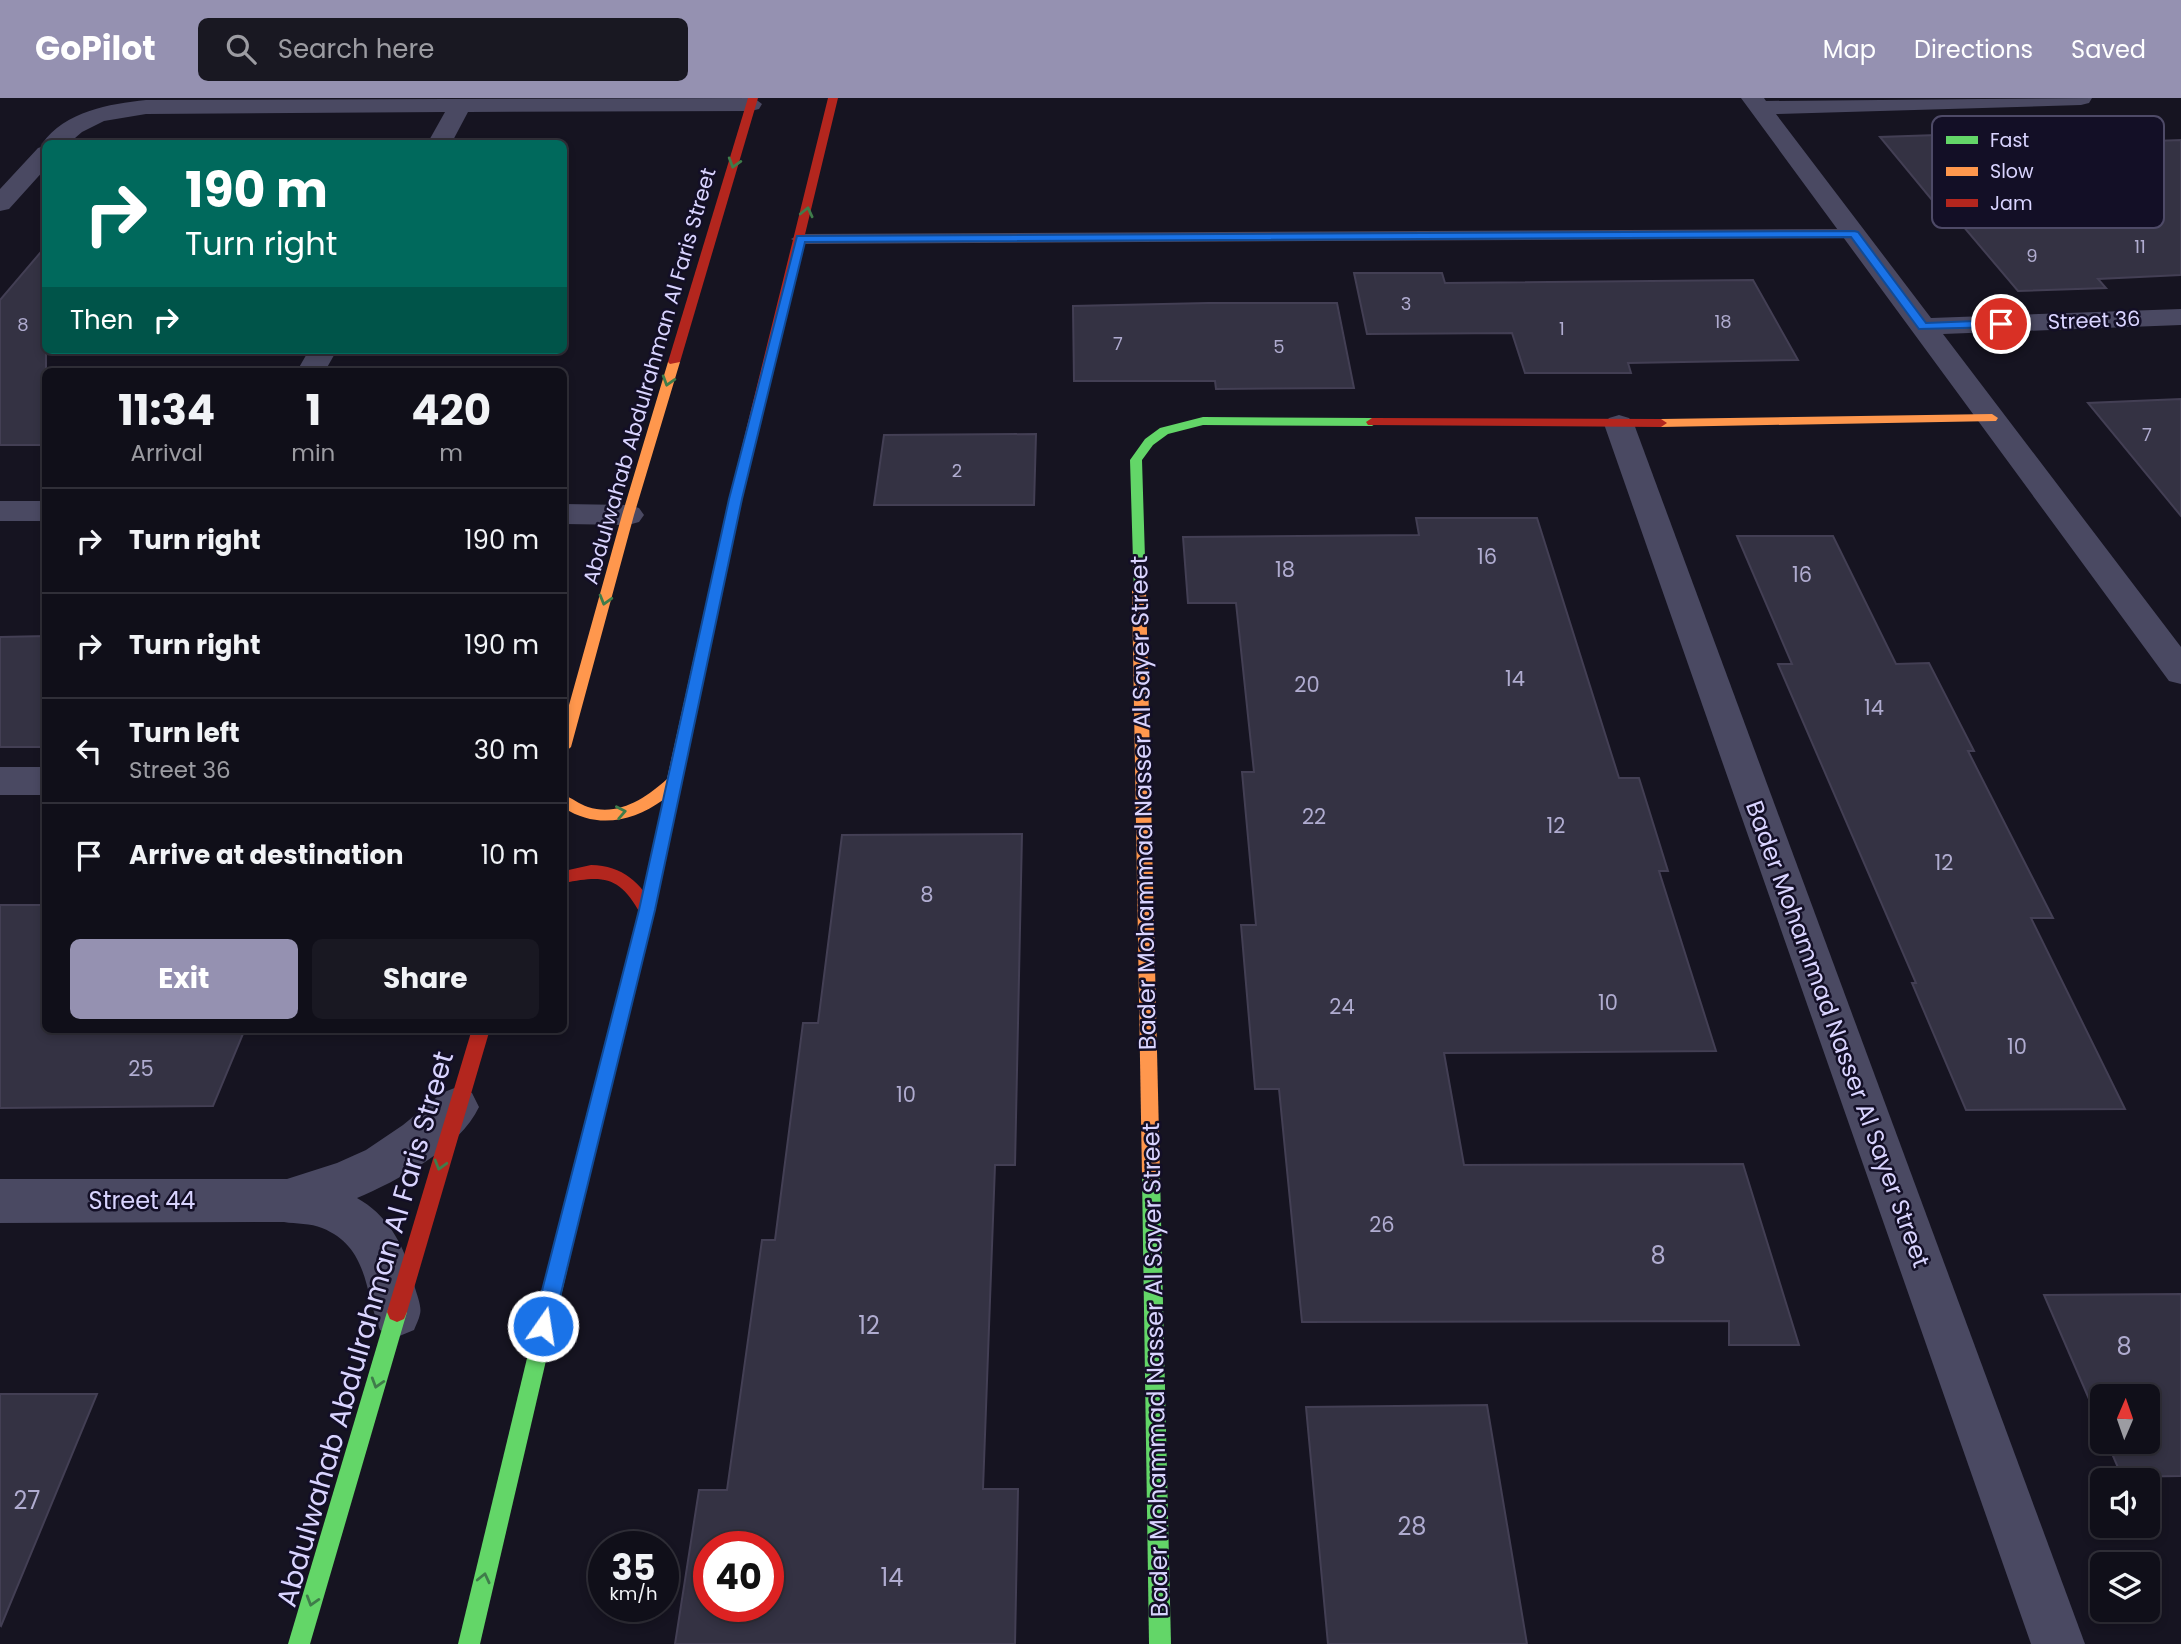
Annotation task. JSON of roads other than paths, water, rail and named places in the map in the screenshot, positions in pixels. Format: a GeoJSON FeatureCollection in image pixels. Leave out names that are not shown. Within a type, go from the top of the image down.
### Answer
{"type":"FeatureCollection","features":[{"type":"Feature","properties":{"kind":"street"},"geometry":{"type":"LineString","coordinates":[[469,1644],[562,1246],[647,910],[735,499],[832,98]]}},
{"type":"Feature","properties":{"kind":"street"},"geometry":{"type":"LineString","coordinates":[[1756,103],[2081,98]]}},
{"type":"Feature","properties":{"kind":"street"},"geometry":{"type":"LineString","coordinates":[[58,140],[86,119],[125,109],[752,101]]}},
{"type":"Feature","properties":{"kind":"street","name":"Abdulwahab Abdulrahman Al Faris Street"},"geometry":{"type":"LineString","coordinates":[[567,736],[628,515],[752,101]]}},
{"type":"Feature","properties":{"kind":"street"},"geometry":{"type":"LineString","coordinates":[[1756,103],[2181,672]]}},
{"type":"Feature","properties":{"kind":"street"},"geometry":{"type":"LineString","coordinates":[[441,140],[460,105]]}},
{"type":"Feature","properties":{"kind":"street"},"geometry":{"type":"LineString","coordinates":[[0,204],[42,157]]}},
{"type":"Feature","properties":{"kind":"street","name":"Street 36"},"geometry":{"type":"LineString","coordinates":[[1923,327],[2181,317]]}},
{"type":"Feature","properties":{"kind":"street","name":"Bader Mohammad Nasser Al Sayer Street"},"geometry":{"type":"LineString","coordinates":[[1160,1644],[1136,460],[1146,441],[1179,425],[1203,421],[1619,424],[1992,418]]}},
{"type":"Feature","properties":{"kind":"street","name":"Bader Mohammad Nasser Al Sayer Street"},"geometry":{"type":"LineString","coordinates":[[1619,424],[2058,1644]]}},
{"type":"Feature","properties":{"kind":"street"},"geometry":{"type":"LineString","coordinates":[[0,511],[42,512]]}},
{"type":"Feature","properties":{"kind":"street"},"geometry":{"type":"LineString","coordinates":[[567,514],[628,515]]}},
{"type":"Feature","properties":{"kind":"street"},"geometry":{"type":"LineString","coordinates":[[0,781],[42,781]]}},
{"type":"Feature","properties":{"kind":"street"},"geometry":{"type":"LineString","coordinates":[[567,802],[590,814],[621,814],[651,802],[673,783]]}},
{"type":"Feature","properties":{"kind":"street"},"geometry":{"type":"LineString","coordinates":[[567,876],[600,871],[623,878],[640,891],[647,910]]}},
{"type":"Feature","properties":{"kind":"street","name":"Abdulwahab Abdulrahman Al Faris Street"},"geometry":{"type":"LineString","coordinates":[[299,1644],[480,1033]]}},
{"type":"Feature","properties":{"kind":"street","name":"Street 44"},"geometry":{"type":"LineString","coordinates":[[284,1200],[333,1188],[379,1168],[422,1140],[457,1107]]}},
{"type":"Feature","properties":{"kind":"street","name":"Street 44"},"geometry":{"type":"LineString","coordinates":[[0,1201],[284,1200],[330,1208],[366,1231],[389,1267],[397,1313]]}},
{"type":"Feature","properties":{"kind":"lane"},"geometry":{"type":"LineString","coordinates":[[800,239],[1854,234]]}}]}
